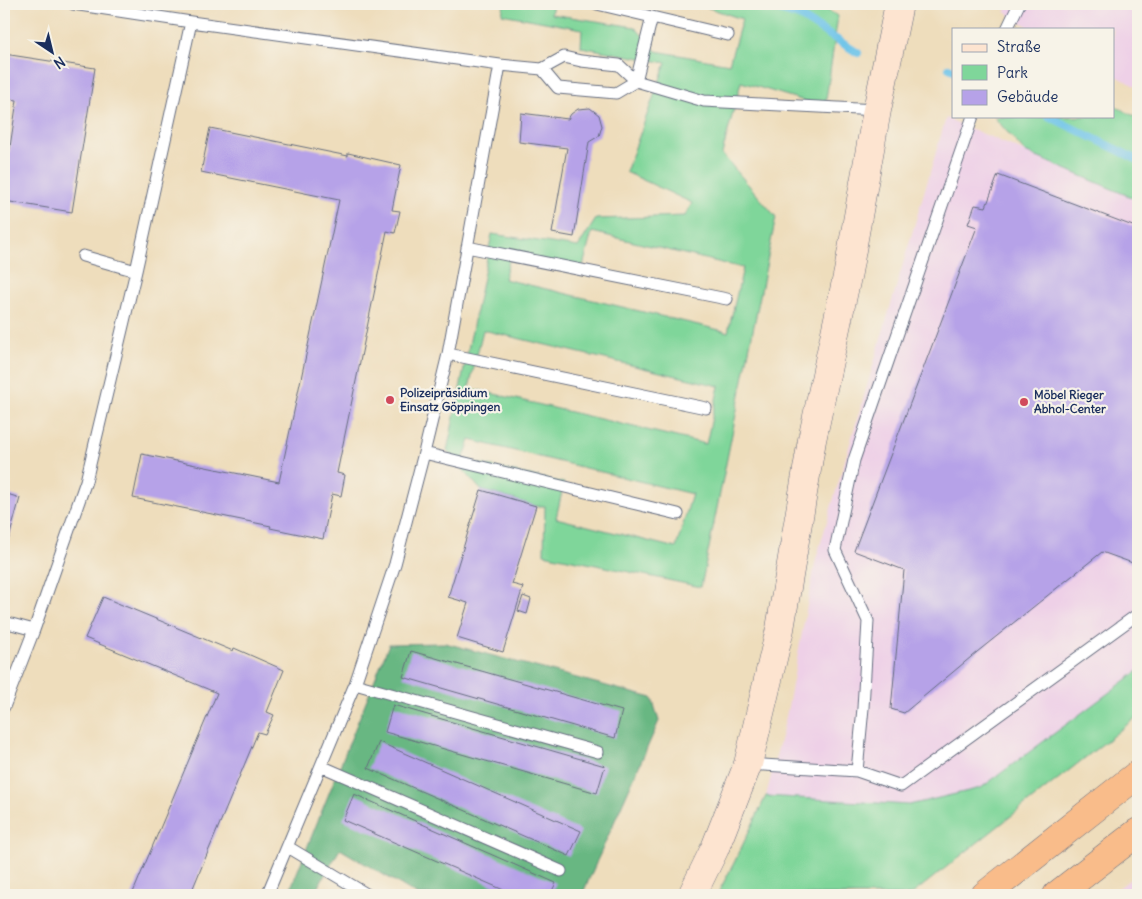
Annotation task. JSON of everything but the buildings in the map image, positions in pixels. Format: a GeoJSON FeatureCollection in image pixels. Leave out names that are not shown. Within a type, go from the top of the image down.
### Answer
{"type":"FeatureCollection","features":[{"type":"Feature","properties":{"kind":"highway"},"geometry":{"type":"LineString","coordinates":[[986,895],[1138,774]]}},
{"type":"Feature","properties":{"kind":"highway"},"geometry":{"type":"LineString","coordinates":[[1058,895],[1138,832]]}},
{"type":"Feature","properties":{"kind":"main road"},"geometry":{"type":"LineString","coordinates":[[692,895],[716,848],[748,764],[780,629],[812,440],[848,272],[877,110],[899,4]]}},
{"type":"Feature","properties":{"kind":"lane"},"geometry":{"type":"LineString","coordinates":[[73,4],[500,65],[542,69],[564,57],[580,61],[619,65],[636,81],[704,101],[877,110]]}},
{"type":"Feature","properties":{"kind":"lane"},"geometry":{"type":"LineString","coordinates":[[597,4],[728,35]]}},
{"type":"Feature","properties":{"kind":"lane"},"geometry":{"type":"LineString","coordinates":[[1007,28],[1018,4]]}},
{"type":"Feature","properties":{"kind":"lane"},"geometry":{"type":"LineString","coordinates":[[542,69],[558,88],[616,93],[636,81],[652,16]]}},
{"type":"Feature","properties":{"kind":"lane"},"geometry":{"type":"LineString","coordinates":[[4,707],[34,630],[86,481],[136,271],[191,22]]}},
{"type":"Feature","properties":{"kind":"lane"},"geometry":{"type":"LineString","coordinates":[[267,895],[354,684],[395,564],[448,354],[500,65]]}},
{"type":"Feature","properties":{"kind":"lane"},"geometry":{"type":"LineString","coordinates":[[857,771],[868,621],[835,550],[854,460],[972,118]]}},
{"type":"Feature","properties":{"kind":"lane"},"geometry":{"type":"LineString","coordinates":[[467,247],[727,299]]}},
{"type":"Feature","properties":{"kind":"lane"},"geometry":{"type":"LineString","coordinates":[[83,256],[136,271]]}},
{"type":"Feature","properties":{"kind":"lane"},"geometry":{"type":"LineString","coordinates":[[448,354],[706,408]]}},
{"type":"Feature","properties":{"kind":"lane"},"geometry":{"type":"LineString","coordinates":[[424,453],[678,514]]}},
{"type":"Feature","properties":{"kind":"lane"},"geometry":{"type":"LineString","coordinates":[[748,764],[857,771],[901,786],[1138,614]]}},
{"type":"Feature","properties":{"kind":"lane"},"geometry":{"type":"LineString","coordinates":[[4,622],[34,630]]}},
{"type":"Feature","properties":{"kind":"lane"},"geometry":{"type":"LineString","coordinates":[[354,684],[598,752]]}},
{"type":"Feature","properties":{"kind":"lane"},"geometry":{"type":"LineString","coordinates":[[321,766],[561,871]]}},
{"type":"Feature","properties":{"kind":"lane"},"geometry":{"type":"LineString","coordinates":[[288,847],[368,895]]}},
{"type":"Feature","properties":{"kind":"shaded area"},"geometry":{"type":"Polygon","coordinates":[[[1010,4],[1138,4],[1138,88],[1114,75],[1114,28],[1030,28],[1005,12],[1010,4]]]}},
{"type":"Feature","properties":{"kind":"shaded area"},"geometry":{"type":"Polygon","coordinates":[[[946,118],[1138,200],[1138,671],[981,788],[909,805],[766,796],[786,717],[816,559],[946,118]]]}},
{"type":"Feature","properties":{"kind":"shaded area"},"geometry":{"type":"Polygon","coordinates":[[[1138,873],[1138,895],[1110,895],[1138,873]]]}},
{"type":"Feature","properties":{"kind":"green space"},"geometry":{"type":"Polygon","coordinates":[[[504,4],[553,4],[551,14],[635,27],[656,51],[729,64],[742,19],[697,4],[816,4],[838,16],[825,107],[741,82],[722,154],[776,217],[701,587],[544,554],[545,506],[536,506],[481,490],[447,451],[492,234],[578,247],[596,219],[685,216],[692,203],[626,172],[666,63],[581,47],[582,29],[502,14],[504,4]],[[592,232],[582,270],[511,253],[504,279],[728,332],[743,268],[592,232]],[[483,330],[469,388],[706,444],[719,386],[483,330]],[[470,440],[463,460],[564,483],[556,518],[676,548],[692,494],[470,440]]]}},
{"type":"Feature","properties":{"kind":"green space"},"geometry":{"type":"Polygon","coordinates":[[[1114,106],[1138,118],[1138,200],[1025,152],[995,118],[1114,118],[1114,106]]]}},
{"type":"Feature","properties":{"kind":"green space"},"geometry":{"type":"Polygon","coordinates":[[[445,643],[652,698],[659,721],[582,895],[418,895],[340,849],[313,895],[288,895],[389,644],[445,643]]]}},
{"type":"Feature","properties":{"kind":"green space"},"geometry":{"type":"Polygon","coordinates":[[[1138,671],[1138,716],[911,895],[717,895],[766,796],[909,805],[981,788],[1138,671]]]}},
{"type":"Feature","properties":{"kind":"waterway"},"geometry":{"type":"LineString","coordinates":[[761,4],[801,17],[858,53]]}},
{"type":"Feature","properties":{"kind":"waterway"},"geometry":{"type":"LineString","coordinates":[[1052,118],[1138,160]]}},
{"type":"Feature","properties":{"kind":"place","name":"Polizeipräsidium Einsatz Göppingen"},"geometry":{"type":"Point","coordinates":[390,400]}},
{"type":"Feature","properties":{"kind":"place","name":"Möbel Rieger Abhol-Center"},"geometry":{"type":"Point","coordinates":[1024,402]}}]}
